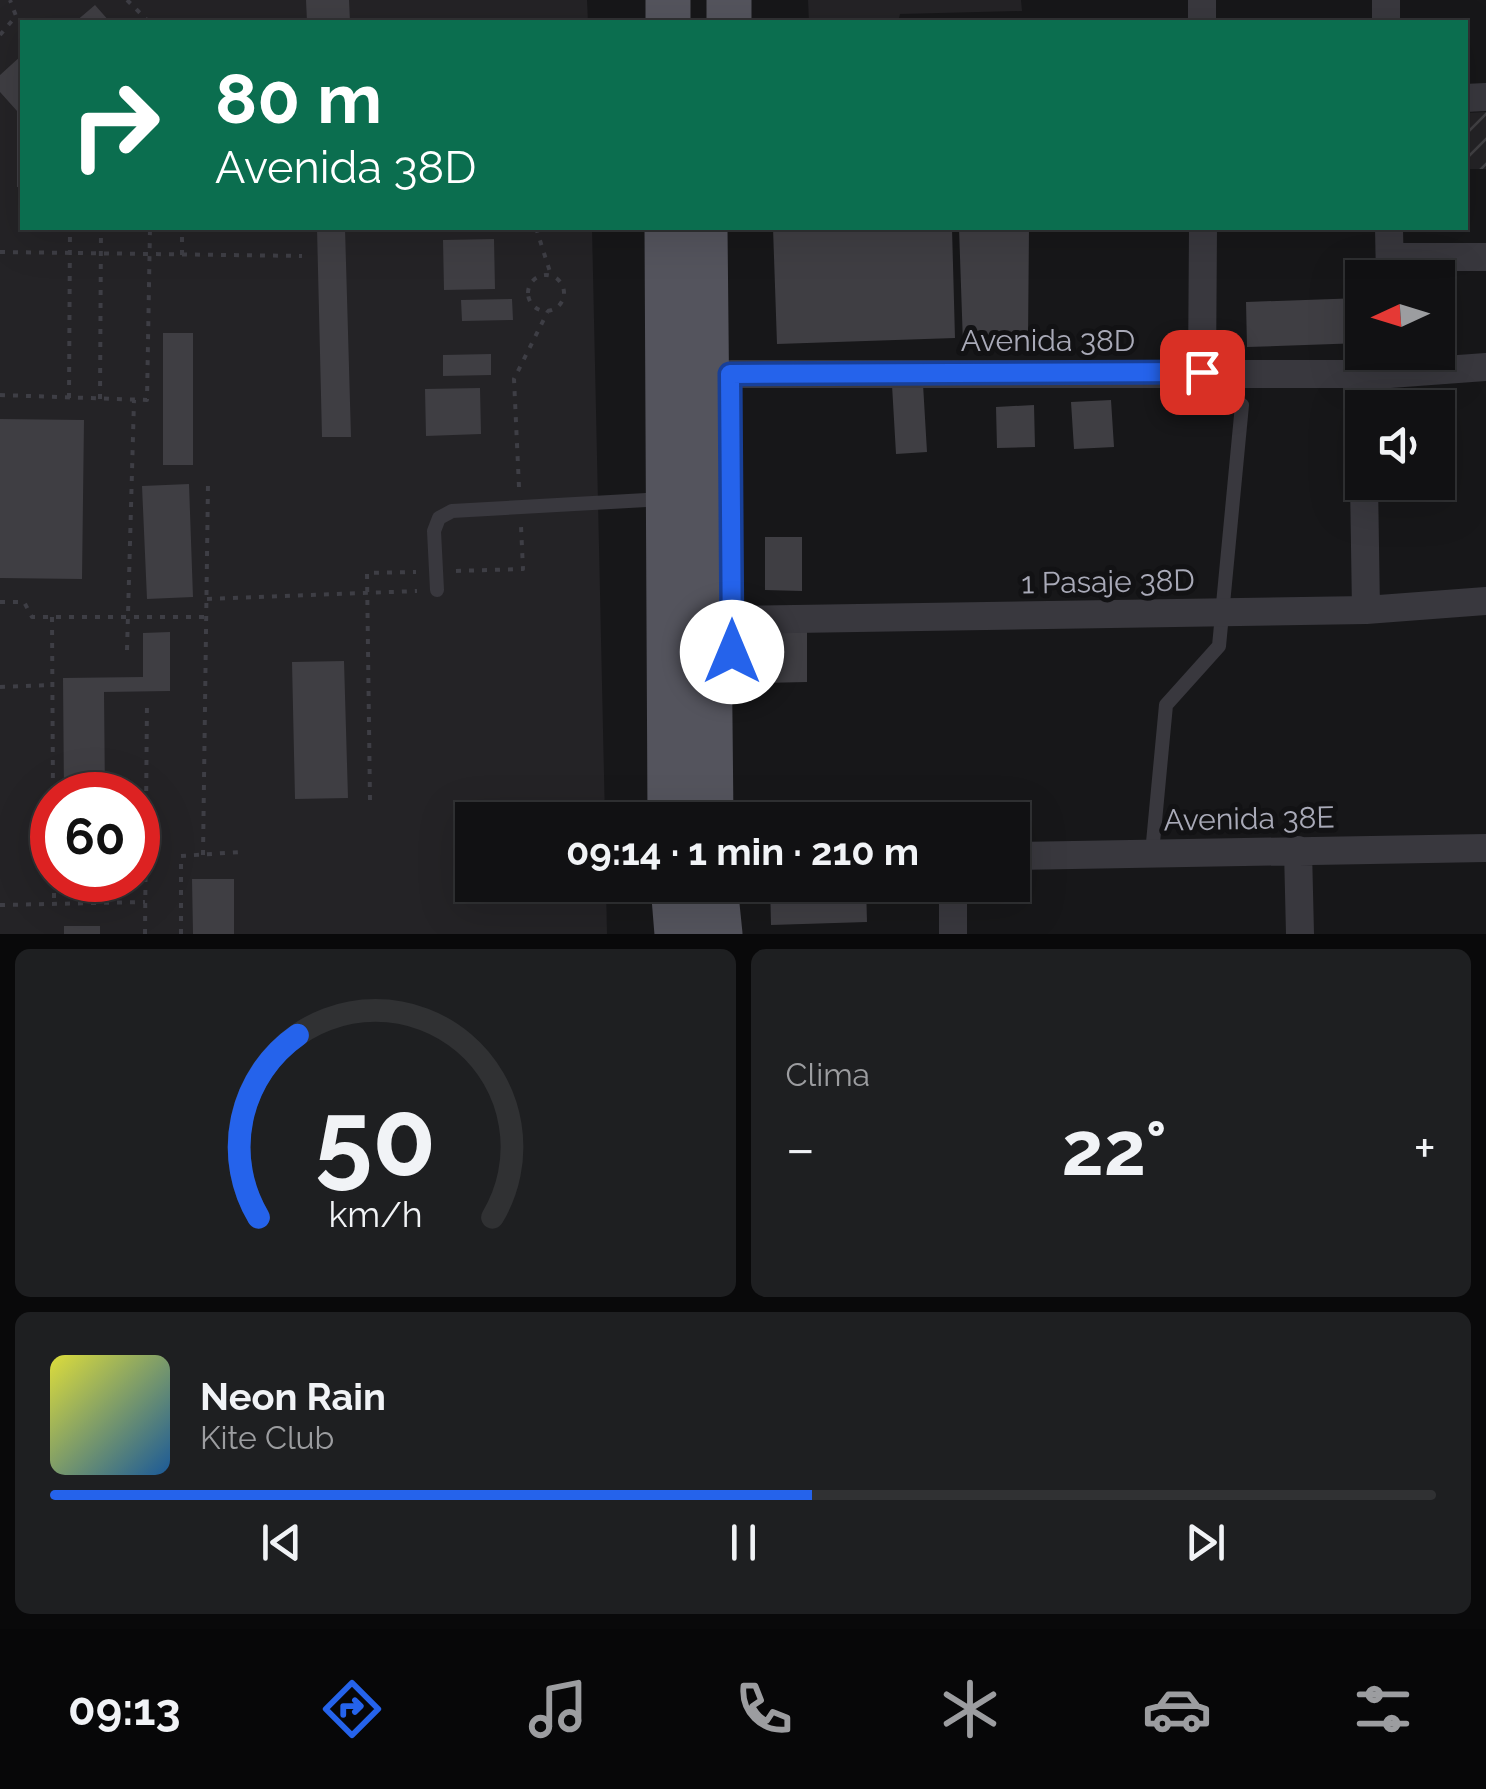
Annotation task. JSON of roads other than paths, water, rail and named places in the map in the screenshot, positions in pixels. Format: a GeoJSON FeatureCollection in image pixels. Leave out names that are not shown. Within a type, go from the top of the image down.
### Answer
{"type":"FeatureCollection","features":[{"type":"Feature","properties":{"kind":"main road"},"geometry":{"type":"LineString","coordinates":[[666,230],[670,802]]}},
{"type":"Feature","properties":{"kind":"main road"},"geometry":{"type":"LineString","coordinates":[[706,230],[710,802]]}},
{"type":"Feature","properties":{"kind":"main road"},"geometry":{"type":"LineString","coordinates":[[730,230],[732,802]]}},
{"type":"Feature","properties":{"kind":"main road"},"geometry":{"type":"LineString","coordinates":[[674,902],[677,934]]}},
{"type":"Feature","properties":{"kind":"main road"},"geometry":{"type":"LineString","coordinates":[[717,902],[720,934]]}},
{"type":"Feature","properties":{"kind":"main road"},"geometry":{"type":"LineString","coordinates":[[733,902],[734,934]]}},
{"type":"Feature","properties":{"kind":"street"},"geometry":{"type":"LineString","coordinates":[[1202,372],[1203,230]]}},
{"type":"Feature","properties":{"kind":"street"},"geometry":{"type":"LineString","coordinates":[[1389,230],[1390,260]]}},
{"type":"Feature","properties":{"kind":"street"},"geometry":{"type":"LineString","coordinates":[[1455,260],[1486,257]]}},
{"type":"Feature","properties":{"kind":"street","name":"Avenida 38D"},"geometry":{"type":"LineString","coordinates":[[1455,367],[1486,367]]}},
{"type":"Feature","properties":{"kind":"street","name":"Avenida 38D"},"geometry":{"type":"LineString","coordinates":[[730,374],[1345,368]]}},
{"type":"Feature","properties":{"kind":"street"},"geometry":{"type":"LineString","coordinates":[[1364,500],[1366,610]]}},
{"type":"Feature","properties":{"kind":"street","name":"1 Pasaje 38D"},"geometry":{"type":"LineString","coordinates":[[732,620],[1366,610],[1486,600]]}},
{"type":"Feature","properties":{"kind":"street","name":"Avenida 38E"},"geometry":{"type":"LineString","coordinates":[[1030,856],[1486,848]]}},
{"type":"Feature","properties":{"kind":"street"},"geometry":{"type":"LineString","coordinates":[[1298,850],[1300,934]]}},
{"type":"Feature","properties":{"kind":"street"},"geometry":{"type":"LineString","coordinates":[[953,902],[953,934]]}},
{"type":"Feature","properties":{"kind":"lane"},"geometry":{"type":"LineString","coordinates":[[1152,853],[1166,705],[1219,646],[1242,405]]}},
{"type":"Feature","properties":{"kind":"lane"},"geometry":{"type":"LineString","coordinates":[[437,590],[434,532],[440,518],[452,512],[665,499]]}}]}
